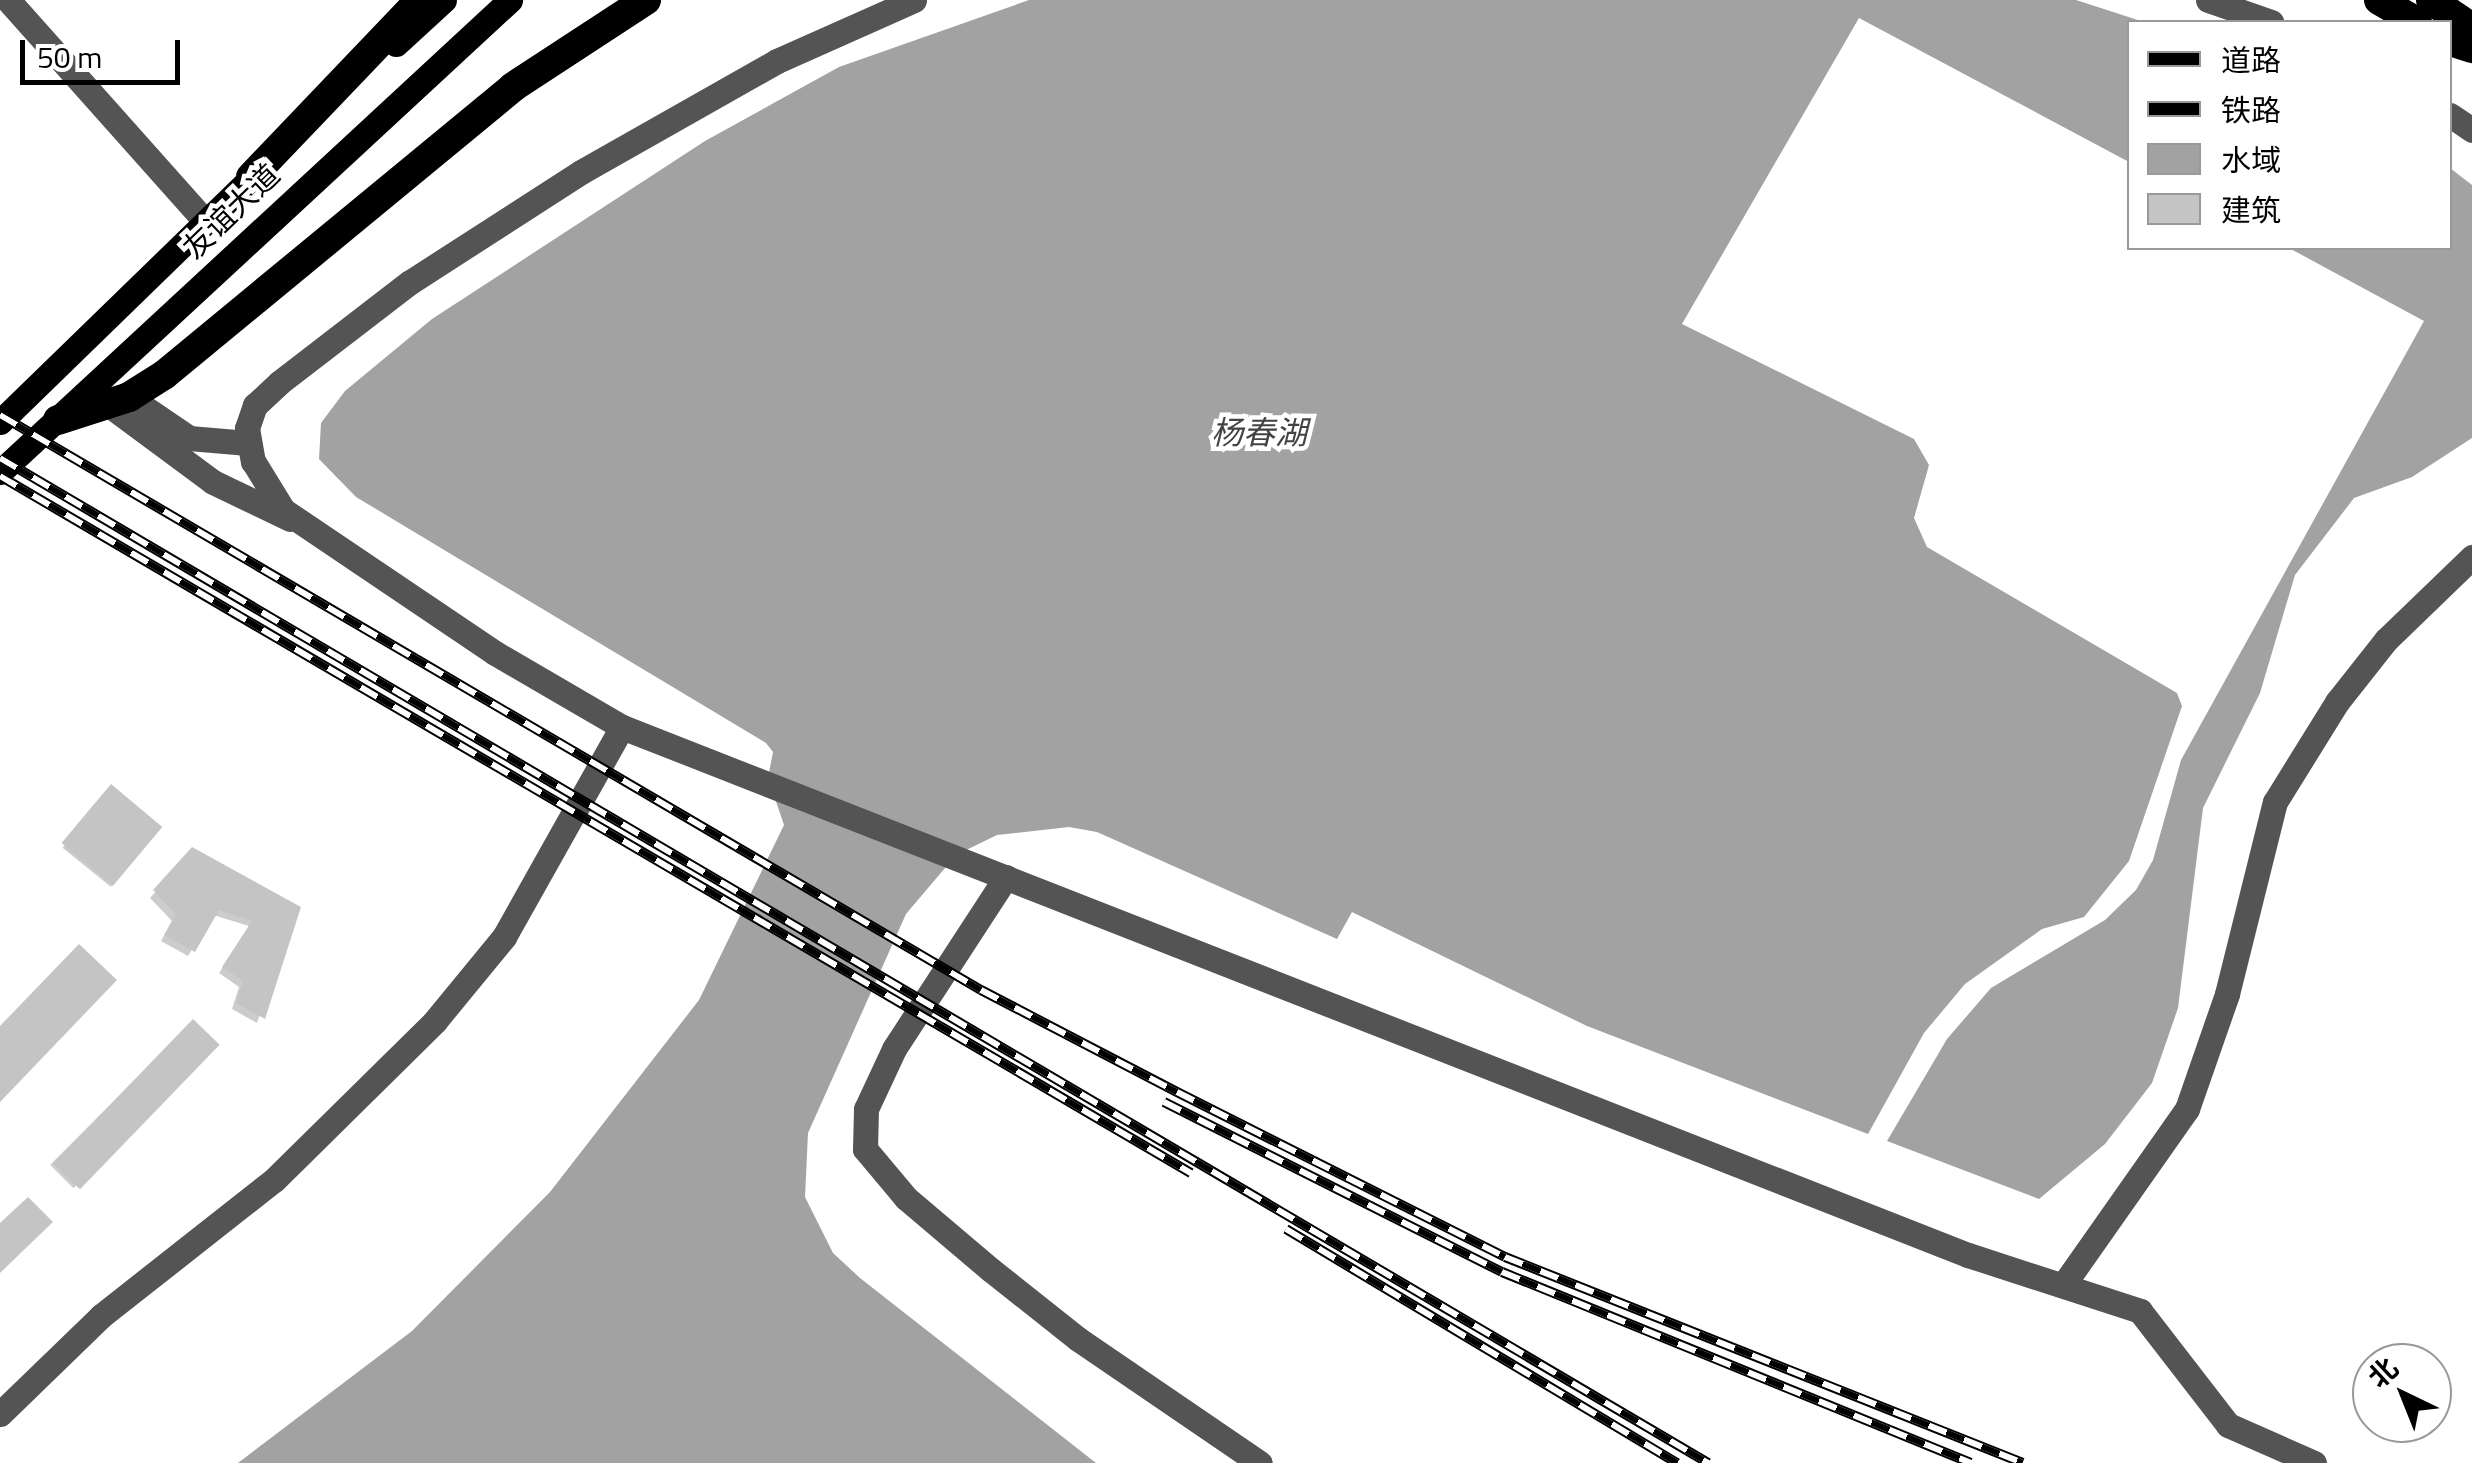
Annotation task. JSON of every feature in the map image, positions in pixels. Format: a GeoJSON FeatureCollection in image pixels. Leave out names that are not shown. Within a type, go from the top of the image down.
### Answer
{"type":"FeatureCollection","features":[{"type":"Feature","properties":{"kind":"highway"},"geometry":{"type":"LineString","coordinates":[[250,177],[420,0]]}},
{"type":"Feature","properties":{"kind":"highway"},"geometry":{"type":"LineString","coordinates":[[58,420],[119,401],[164,375],[513,88],[646,0]]}},
{"type":"Feature","properties":{"kind":"highway"},"geometry":{"type":"LineString","coordinates":[[2379,0],[2414,20]]}},
{"type":"Feature","properties":{"kind":"highway"},"geometry":{"type":"LineString","coordinates":[[2430,0],[2472,28]]}},
{"type":"Feature","properties":{"kind":"main road","name":"友谊大道"},"geometry":{"type":"LineString","coordinates":[[0,422],[204,220],[444,0]]}},
{"type":"Feature","properties":{"kind":"main road","name":"友谊大道"},"geometry":{"type":"LineString","coordinates":[[0,472],[510,0]]}},
{"type":"Feature","properties":{"kind":"street"},"geometry":{"type":"LineString","coordinates":[[8,0],[204,220]]}},
{"type":"Feature","properties":{"kind":"street"},"geometry":{"type":"LineString","coordinates":[[292,520],[260,474],[248,444],[251,412],[279,382],[487,231],[776,61],[914,0]]}},
{"type":"Feature","properties":{"kind":"street"},"geometry":{"type":"LineString","coordinates":[[2208,0],[2265,20]]}},
{"type":"Feature","properties":{"kind":"street"},"geometry":{"type":"LineString","coordinates":[[119,401],[189,438],[248,444]]}},
{"type":"Feature","properties":{"kind":"street"},"geometry":{"type":"LineString","coordinates":[[119,401],[213,482],[292,520],[495,654],[622,726],[1968,1255],[2140,1311],[2228,1425],[2314,1463]]}},
{"type":"Feature","properties":{"kind":"street"},"geometry":{"type":"LineString","coordinates":[[2064,1284],[2188,1109],[2227,994],[2275,802],[2337,702],[2386,640],[2472,557]]}},
{"type":"Feature","properties":{"kind":"street"},"geometry":{"type":"LineString","coordinates":[[0,1414],[100,1316],[274,1180],[435,1021],[512,924],[622,726]]}},
{"type":"Feature","properties":{"kind":"street"},"geometry":{"type":"LineString","coordinates":[[1002,876],[894,1049],[866,1109],[864,1149],[906,1198],[1078,1339],[1260,1463]]}},
{"type":"Feature","properties":{"kind":"water","name":"杨春湖"},"geometry":{"type":"Polygon","coordinates":[[[1029,0],[2076,0],[2138,20],[2127,20],[2127,161],[1859,18],[1682,324],[1914,439],[1929,465],[1914,518],[1927,547],[2177,693],[2182,706],[2129,861],[2084,917],[2042,929],[1965,984],[1924,1033],[1868,1134],[1587,1026],[1352,912],[1337,939],[1097,832],[1069,827],[997,835],[956,855],[906,914],[808,1133],[805,1197],[833,1253],[860,1278],[1096,1463],[238,1463],[412,1331],[550,1192],[699,1000],[784,825],[768,778],[773,752],[766,743],[356,497],[319,459],[321,423],[345,391],[432,319],[705,141],[839,67],[1029,0]]]}},
{"type":"Feature","properties":{"kind":"water"},"geometry":{"type":"Polygon","coordinates":[[[2452,170],[2472,185],[2472,438],[2412,477],[2354,498],[2295,575],[2260,693],[2203,808],[2178,1008],[2152,1083],[2105,1144],[2039,1199],[1887,1141],[1947,1039],[1991,988],[2105,920],[2136,890],[2153,860],[2181,760],[2424,321],[2293,250],[2452,250],[2452,170]]]}},
{"type":"Feature","properties":{"kind":"building"},"geometry":{"type":"Polygon","coordinates":[[[111,784],[162,827],[113,886],[62,843],[111,784]]]}},
{"type":"Feature","properties":{"kind":"building"},"geometry":{"type":"Polygon","coordinates":[[[192,847],[301,907],[265,1019],[236,1003],[243,981],[222,967],[252,921],[219,910],[195,952],[164,935],[176,914],[153,890],[192,847]]]}},
{"type":"Feature","properties":{"kind":"building"},"geometry":{"type":"Polygon","coordinates":[[[79,944],[117,980],[0,1102],[0,1026],[79,944]]]}},
{"type":"Feature","properties":{"kind":"building"},"geometry":{"type":"Polygon","coordinates":[[[193,1019],[220,1045],[80,1189],[53,1164],[193,1019]]]}},
{"type":"Feature","properties":{"kind":"building"},"geometry":{"type":"Polygon","coordinates":[[[28,1197],[53,1222],[0,1273],[0,1223],[28,1197]]]}},
{"type":"Feature","properties":{"kind":"railway"},"geometry":{"type":"LineString","coordinates":[[0,415],[981,990],[1177,1092],[1505,1257],[2023,1463]]}},
{"type":"Feature","properties":{"kind":"railway"},"geometry":{"type":"LineString","coordinates":[[0,458],[1708,1463]]}},
{"type":"Feature","properties":{"kind":"railway"},"geometry":{"type":"LineString","coordinates":[[0,476],[1191,1173]]}},
{"type":"Feature","properties":{"kind":"railway"},"geometry":{"type":"LineString","coordinates":[[1164,1102],[1502,1272],[1971,1463]]}},
{"type":"Feature","properties":{"kind":"railway"},"geometry":{"type":"LineString","coordinates":[[1286,1229],[1677,1463]]}}]}
